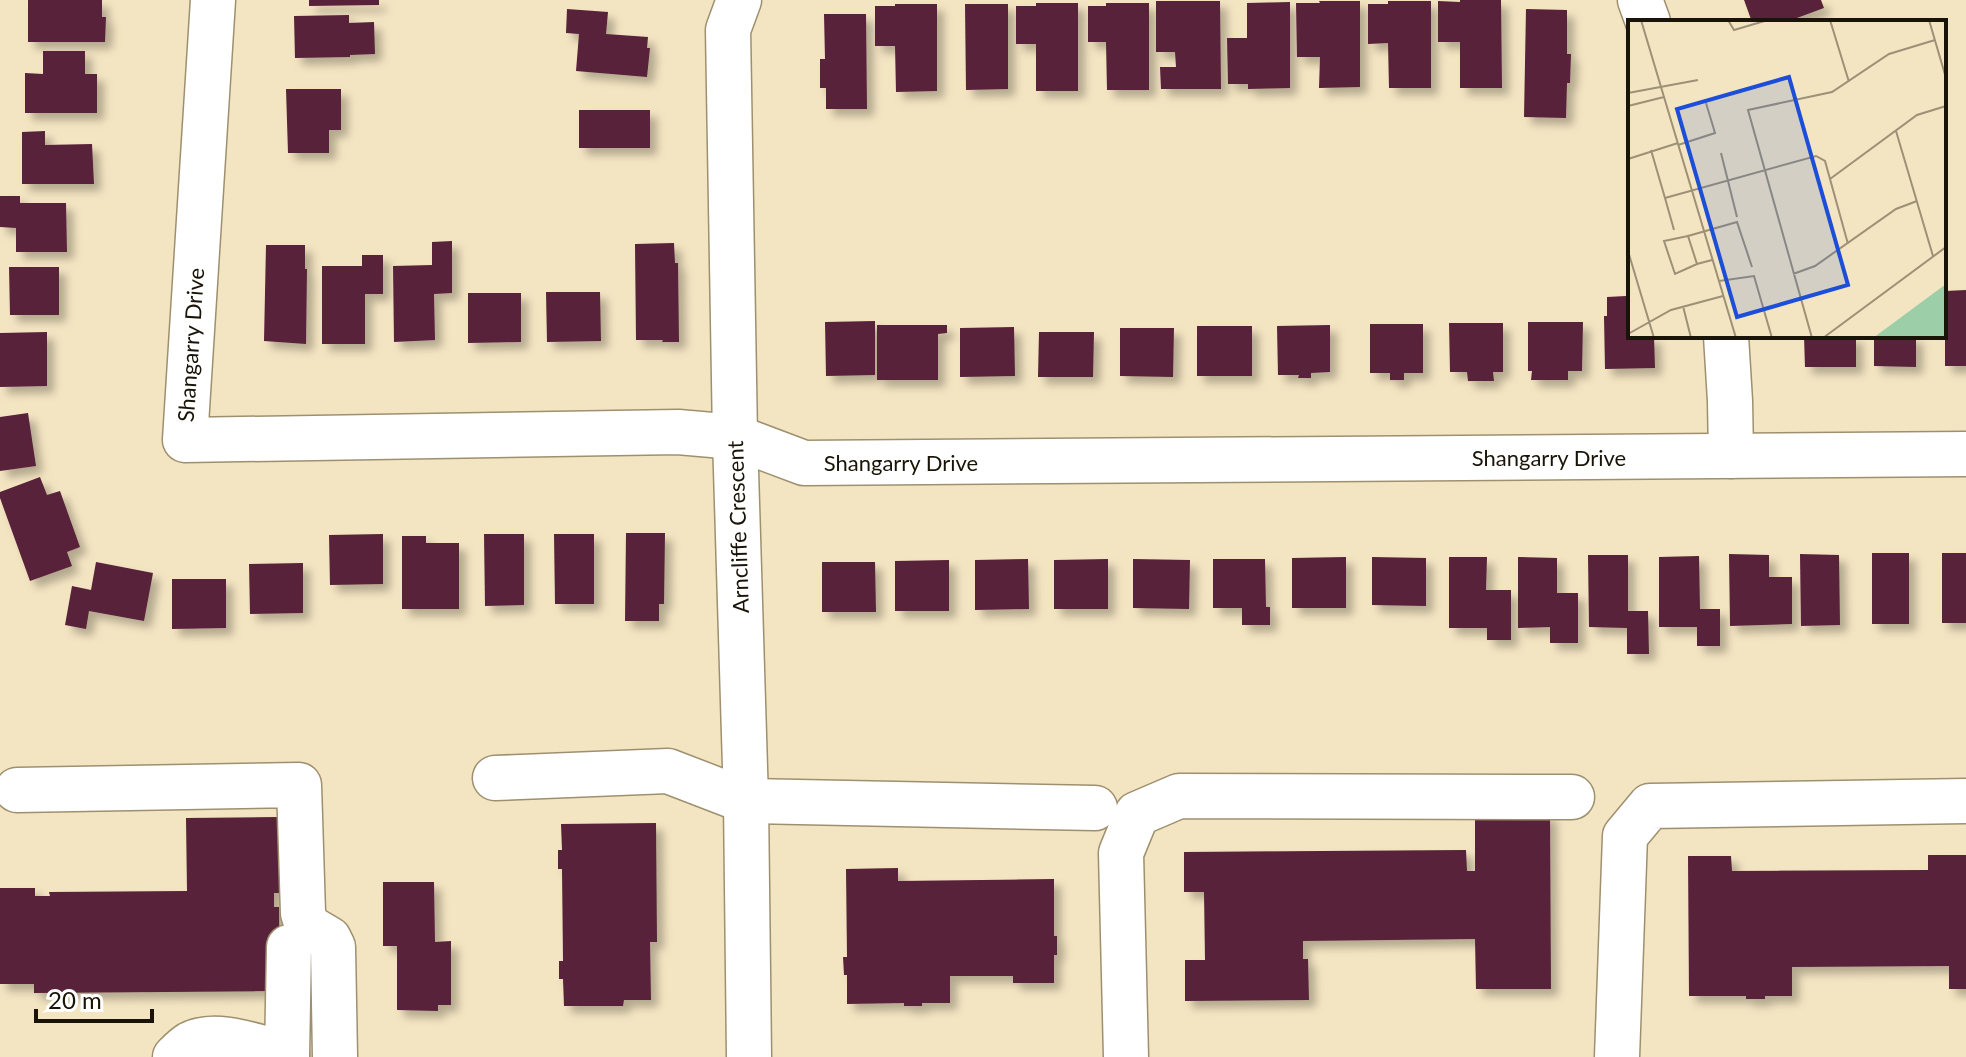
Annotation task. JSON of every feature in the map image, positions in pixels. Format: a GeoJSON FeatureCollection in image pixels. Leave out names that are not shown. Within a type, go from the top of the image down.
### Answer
{"type":"FeatureCollection","features":[{"type":"Feature","properties":{"kind":"street","name":"Shangarry Drive"},"geometry":{"type":"LineString","coordinates":[[213,0],[185,440],[678,432],[735,437],[804,463],[1966,454]]}},
{"type":"Feature","properties":{"kind":"street","name":"Arncliffe Crescent"},"geometry":{"type":"LineString","coordinates":[[739,0],[728,30],[749,1057]]}},
{"type":"Feature","properties":{"kind":"street"},"geometry":{"type":"LineString","coordinates":[[1640,0],[1647,20]]}},
{"type":"Feature","properties":{"kind":"street"},"geometry":{"type":"LineString","coordinates":[[1726,338],[1731,456]]}},
{"type":"Feature","properties":{"kind":"street"},"geometry":{"type":"LineString","coordinates":[[495,778],[668,771],[746,801],[1095,808]]}},
{"type":"Feature","properties":{"kind":"street"},"geometry":{"type":"LineString","coordinates":[[17,790],[299,785],[303,913],[307,926],[329,939],[333,947],[335,1057]]}},
{"type":"Feature","properties":{"kind":"street"},"geometry":{"type":"LineString","coordinates":[[1126,1057],[1121,853],[1137,814],[1179,796],[1572,797]]}},
{"type":"Feature","properties":{"kind":"street"},"geometry":{"type":"LineString","coordinates":[[1617,1057],[1625,836],[1650,806],[1966,801]]}},
{"type":"Feature","properties":{"kind":"street"},"geometry":{"type":"LineString","coordinates":[[175,1057],[191,1044],[209,1039],[232,1040],[287,1056],[289,947]]}},
{"type":"Feature","properties":{"kind":"building"},"geometry":{"type":"Polygon","coordinates":[[[28,0],[102,0],[102,17],[106,17],[105,42],[28,42],[28,0]]]}},
{"type":"Feature","properties":{"kind":"building"},"geometry":{"type":"Polygon","coordinates":[[[309,0],[379,0],[379,5],[309,6],[309,0]]]}},
{"type":"Feature","properties":{"kind":"building"},"geometry":{"type":"Polygon","coordinates":[[[1501,0],[1502,88],[1460,88],[1460,42],[1438,42],[1438,1],[1501,0]]]}},
{"type":"Feature","properties":{"kind":"building"},"geometry":{"type":"Polygon","coordinates":[[[1744,0],[1821,0],[1824,8],[1791,20],[1751,20],[1744,0]]]}},
{"type":"Feature","properties":{"kind":"building"},"geometry":{"type":"Polygon","coordinates":[[[1156,1],[1220,1],[1221,89],[1161,89],[1160,67],[1176,67],[1175,52],[1156,52],[1156,1]]]}},
{"type":"Feature","properties":{"kind":"building"},"geometry":{"type":"Polygon","coordinates":[[[1360,1],[1360,87],[1319,88],[1320,57],[1297,57],[1296,3],[1360,1]]]}},
{"type":"Feature","properties":{"kind":"building"},"geometry":{"type":"Polygon","coordinates":[[[1388,1],[1431,1],[1431,88],[1389,88],[1388,43],[1368,44],[1368,4],[1388,4],[1388,1]]]}},
{"type":"Feature","properties":{"kind":"building"},"geometry":{"type":"Polygon","coordinates":[[[1290,2],[1290,88],[1248,89],[1248,84],[1228,84],[1227,38],[1247,38],[1247,3],[1290,2]]]}},
{"type":"Feature","properties":{"kind":"building"},"geometry":{"type":"Polygon","coordinates":[[[1036,3],[1078,3],[1078,91],[1036,91],[1036,44],[1016,44],[1016,6],[1036,6],[1036,3]]]}},
{"type":"Feature","properties":{"kind":"building"},"geometry":{"type":"Polygon","coordinates":[[[1106,3],[1149,3],[1149,90],[1107,90],[1106,42],[1088,42],[1088,6],[1106,6],[1106,3]]]}},
{"type":"Feature","properties":{"kind":"building"},"geometry":{"type":"Polygon","coordinates":[[[937,4],[937,91],[896,92],[895,46],[875,46],[875,6],[937,4]]]}},
{"type":"Feature","properties":{"kind":"building"},"geometry":{"type":"Polygon","coordinates":[[[965,4],[1008,4],[1008,89],[966,90],[965,4]]]}},
{"type":"Feature","properties":{"kind":"building"},"geometry":{"type":"Polygon","coordinates":[[[567,9],[608,12],[606,34],[648,37],[647,77],[576,71],[579,34],[566,33],[567,9]]]}},
{"type":"Feature","properties":{"kind":"building"},"geometry":{"type":"Polygon","coordinates":[[[1526,9],[1567,10],[1567,54],[1571,54],[1566,118],[1524,117],[1526,9]]]}},
{"type":"Feature","properties":{"kind":"building"},"geometry":{"type":"Polygon","coordinates":[[[824,14],[866,14],[867,109],[826,109],[826,88],[820,88],[820,59],[825,59],[824,14]]]}},
{"type":"Feature","properties":{"kind":"building"},"geometry":{"type":"Polygon","coordinates":[[[349,15],[349,23],[374,22],[375,54],[295,58],[294,16],[349,15]]]}},
{"type":"Feature","properties":{"kind":"building"},"geometry":{"type":"Polygon","coordinates":[[[43,51],[85,51],[85,74],[97,74],[97,113],[25,113],[25,73],[43,74],[43,51]]]}},
{"type":"Feature","properties":{"kind":"building"},"geometry":{"type":"Polygon","coordinates":[[[286,89],[341,89],[341,130],[329,130],[329,153],[288,153],[286,89]]]}},
{"type":"Feature","properties":{"kind":"building"},"geometry":{"type":"Polygon","coordinates":[[[579,110],[650,110],[650,148],[579,148],[579,110]]]}},
{"type":"Feature","properties":{"kind":"building"},"geometry":{"type":"Polygon","coordinates":[[[45,131],[45,145],[92,144],[94,184],[22,184],[22,132],[45,131]]]}},
{"type":"Feature","properties":{"kind":"building"},"geometry":{"type":"Polygon","coordinates":[[[0,196],[20,196],[20,203],[66,203],[67,252],[16,252],[16,228],[0,227],[0,196]]]}},
{"type":"Feature","properties":{"kind":"building"},"geometry":{"type":"Polygon","coordinates":[[[452,241],[452,293],[434,294],[435,340],[394,342],[393,266],[432,265],[432,242],[452,241]]]}},
{"type":"Feature","properties":{"kind":"building"},"geometry":{"type":"Polygon","coordinates":[[[674,243],[675,263],[678,263],[679,342],[636,340],[635,244],[674,243]]]}},
{"type":"Feature","properties":{"kind":"building"},"geometry":{"type":"Polygon","coordinates":[[[266,245],[305,245],[306,344],[264,341],[266,245]]]}},
{"type":"Feature","properties":{"kind":"building"},"geometry":{"type":"Polygon","coordinates":[[[362,255],[383,255],[383,294],[365,294],[365,344],[322,344],[322,266],[362,266],[362,255]]]}},
{"type":"Feature","properties":{"kind":"building"},"geometry":{"type":"Polygon","coordinates":[[[9,267],[59,267],[59,315],[10,315],[9,267]]]}},
{"type":"Feature","properties":{"kind":"building"},"geometry":{"type":"Polygon","coordinates":[[[1966,290],[1966,366],[1945,366],[1946,291],[1966,290]]]}},
{"type":"Feature","properties":{"kind":"building"},"geometry":{"type":"Polygon","coordinates":[[[546,292],[600,292],[601,341],[547,342],[546,292]]]}},
{"type":"Feature","properties":{"kind":"building"},"geometry":{"type":"Polygon","coordinates":[[[468,293],[521,293],[521,342],[468,343],[468,293]]]}},
{"type":"Feature","properties":{"kind":"building"},"geometry":{"type":"Polygon","coordinates":[[[1626,296],[1628,338],[1654,338],[1655,368],[1605,369],[1604,316],[1607,316],[1607,297],[1626,296]]]}},
{"type":"Feature","properties":{"kind":"building"},"geometry":{"type":"Polygon","coordinates":[[[875,321],[875,375],[826,376],[825,322],[875,321]]]}},
{"type":"Feature","properties":{"kind":"building"},"geometry":{"type":"Polygon","coordinates":[[[1528,322],[1583,322],[1582,371],[1568,371],[1568,380],[1531,380],[1532,371],[1528,371],[1528,322]]]}},
{"type":"Feature","properties":{"kind":"building"},"geometry":{"type":"Polygon","coordinates":[[[1449,323],[1503,323],[1503,372],[1493,372],[1494,381],[1468,381],[1467,372],[1450,372],[1449,323]]]}},
{"type":"Feature","properties":{"kind":"building"},"geometry":{"type":"Polygon","coordinates":[[[1370,324],[1423,324],[1423,373],[1404,373],[1404,380],[1390,380],[1390,373],[1370,373],[1370,324]]]}},
{"type":"Feature","properties":{"kind":"building"},"geometry":{"type":"Polygon","coordinates":[[[877,325],[947,325],[947,333],[938,334],[938,380],[877,380],[877,325]]]}},
{"type":"Feature","properties":{"kind":"building"},"geometry":{"type":"Polygon","coordinates":[[[1330,325],[1330,372],[1311,373],[1311,378],[1278,375],[1277,326],[1330,325]]]}},
{"type":"Feature","properties":{"kind":"building"},"geometry":{"type":"Polygon","coordinates":[[[1197,326],[1252,326],[1252,376],[1197,376],[1197,326]]]}},
{"type":"Feature","properties":{"kind":"building"},"geometry":{"type":"Polygon","coordinates":[[[1014,327],[1015,376],[960,377],[960,328],[1014,327]]]}},
{"type":"Feature","properties":{"kind":"building"},"geometry":{"type":"Polygon","coordinates":[[[1120,328],[1174,328],[1173,377],[1120,376],[1120,328]]]}},
{"type":"Feature","properties":{"kind":"building"},"geometry":{"type":"Polygon","coordinates":[[[47,332],[47,386],[0,387],[0,333],[47,332]]]}},
{"type":"Feature","properties":{"kind":"building"},"geometry":{"type":"Polygon","coordinates":[[[1039,332],[1094,332],[1093,377],[1038,377],[1039,332]]]}},
{"type":"Feature","properties":{"kind":"building"},"geometry":{"type":"Polygon","coordinates":[[[1804,338],[1856,338],[1856,367],[1805,367],[1804,338]]]}},
{"type":"Feature","properties":{"kind":"building"},"geometry":{"type":"Polygon","coordinates":[[[1874,338],[1916,338],[1916,367],[1874,366],[1874,338]]]}},
{"type":"Feature","properties":{"kind":"building"},"geometry":{"type":"Polygon","coordinates":[[[28,413],[36,466],[0,471],[0,417],[28,413]]]}},
{"type":"Feature","properties":{"kind":"building"},"geometry":{"type":"Polygon","coordinates":[[[40,477],[47,495],[60,491],[80,547],[67,552],[72,566],[30,581],[0,492],[40,477]]]}},
{"type":"Feature","properties":{"kind":"building"},"geometry":{"type":"Polygon","coordinates":[[[626,533],[665,533],[664,604],[659,604],[659,621],[625,621],[626,533]]]}},
{"type":"Feature","properties":{"kind":"building"},"geometry":{"type":"Polygon","coordinates":[[[383,534],[383,584],[330,585],[329,535],[383,534]]]}},
{"type":"Feature","properties":{"kind":"building"},"geometry":{"type":"Polygon","coordinates":[[[484,534],[524,534],[524,605],[485,606],[484,534]]]}},
{"type":"Feature","properties":{"kind":"building"},"geometry":{"type":"Polygon","coordinates":[[[554,534],[594,534],[594,604],[555,604],[554,534]]]}},
{"type":"Feature","properties":{"kind":"building"},"geometry":{"type":"Polygon","coordinates":[[[402,536],[426,536],[426,543],[459,543],[459,609],[402,609],[402,536]]]}},
{"type":"Feature","properties":{"kind":"building"},"geometry":{"type":"Polygon","coordinates":[[[1872,553],[1909,553],[1909,624],[1872,624],[1872,553]]]}},
{"type":"Feature","properties":{"kind":"building"},"geometry":{"type":"Polygon","coordinates":[[[1942,553],[1966,553],[1966,623],[1942,623],[1942,553]]]}},
{"type":"Feature","properties":{"kind":"building"},"geometry":{"type":"Polygon","coordinates":[[[1729,554],[1769,555],[1769,577],[1792,577],[1792,624],[1730,626],[1729,554]]]}},
{"type":"Feature","properties":{"kind":"building"},"geometry":{"type":"Polygon","coordinates":[[[1800,554],[1839,555],[1840,625],[1801,626],[1800,554]]]}},
{"type":"Feature","properties":{"kind":"building"},"geometry":{"type":"Polygon","coordinates":[[[1588,555],[1628,555],[1628,611],[1648,611],[1649,654],[1627,654],[1627,628],[1589,627],[1588,555]]]}},
{"type":"Feature","properties":{"kind":"building"},"geometry":{"type":"Polygon","coordinates":[[[1699,556],[1700,609],[1720,609],[1720,646],[1697,646],[1697,627],[1659,627],[1659,557],[1699,556]]]}},
{"type":"Feature","properties":{"kind":"building"},"geometry":{"type":"Polygon","coordinates":[[[1346,557],[1346,608],[1292,608],[1292,558],[1346,557]]]}},
{"type":"Feature","properties":{"kind":"building"},"geometry":{"type":"Polygon","coordinates":[[[1372,557],[1426,558],[1426,606],[1372,605],[1372,557]]]}},
{"type":"Feature","properties":{"kind":"building"},"geometry":{"type":"Polygon","coordinates":[[[1449,557],[1487,557],[1486,590],[1511,590],[1511,640],[1487,640],[1487,628],[1449,628],[1449,557]]]}},
{"type":"Feature","properties":{"kind":"building"},"geometry":{"type":"Polygon","coordinates":[[[1518,557],[1557,558],[1557,593],[1578,593],[1578,643],[1550,643],[1550,627],[1518,628],[1518,557]]]}},
{"type":"Feature","properties":{"kind":"building"},"geometry":{"type":"Polygon","coordinates":[[[1028,559],[1029,609],[975,610],[975,560],[1028,559]]]}},
{"type":"Feature","properties":{"kind":"building"},"geometry":{"type":"Polygon","coordinates":[[[1108,559],[1108,609],[1054,609],[1054,560],[1108,559]]]}},
{"type":"Feature","properties":{"kind":"building"},"geometry":{"type":"Polygon","coordinates":[[[1133,559],[1190,560],[1189,609],[1133,608],[1133,559]]]}},
{"type":"Feature","properties":{"kind":"building"},"geometry":{"type":"Polygon","coordinates":[[[1213,559],[1265,559],[1266,607],[1270,607],[1270,625],[1242,625],[1242,608],[1213,608],[1213,559]]]}},
{"type":"Feature","properties":{"kind":"building"},"geometry":{"type":"Polygon","coordinates":[[[949,560],[949,611],[895,611],[895,561],[949,560]]]}},
{"type":"Feature","properties":{"kind":"building"},"geometry":{"type":"Polygon","coordinates":[[[96,562],[153,573],[144,621],[89,611],[86,629],[65,625],[72,586],[91,590],[96,562]]]}},
{"type":"Feature","properties":{"kind":"building"},"geometry":{"type":"Polygon","coordinates":[[[822,562],[875,562],[876,612],[822,612],[822,562]]]}},
{"type":"Feature","properties":{"kind":"building"},"geometry":{"type":"Polygon","coordinates":[[[303,563],[303,613],[250,614],[249,564],[303,563]]]}},
{"type":"Feature","properties":{"kind":"building"},"geometry":{"type":"Polygon","coordinates":[[[172,579],[226,579],[226,628],[172,629],[172,579]]]}},
{"type":"Feature","properties":{"kind":"building"},"geometry":{"type":"Polygon","coordinates":[[[1475,813],[1550,813],[1551,989],[1476,989],[1475,939],[1303,941],[1303,959],[1308,959],[1309,1000],[1185,1001],[1185,960],[1205,960],[1204,892],[1184,892],[1184,852],[1466,850],[1467,871],[1475,871],[1475,813]]]}},
{"type":"Feature","properties":{"kind":"building"},"geometry":{"type":"Polygon","coordinates":[[[279,817],[279,893],[274,893],[274,907],[279,907],[280,991],[34,993],[34,984],[0,984],[0,888],[35,888],[35,896],[50,896],[49,892],[187,891],[186,818],[279,817]]]}},
{"type":"Feature","properties":{"kind":"building"},"geometry":{"type":"Polygon","coordinates":[[[656,823],[657,942],[650,942],[651,1000],[624,1000],[623,1006],[564,1006],[563,979],[559,979],[559,961],[563,961],[562,869],[558,869],[558,850],[562,850],[561,824],[656,823]]]}},
{"type":"Feature","properties":{"kind":"building"},"geometry":{"type":"Polygon","coordinates":[[[1928,855],[1966,855],[1966,989],[1949,989],[1949,966],[1792,967],[1792,996],[1746,999],[1746,996],[1689,996],[1688,856],[1731,856],[1732,871],[1928,870],[1928,855]]]}},
{"type":"Feature","properties":{"kind":"building"},"geometry":{"type":"Polygon","coordinates":[[[898,868],[898,881],[1054,879],[1057,955],[1054,955],[1054,983],[1013,983],[1013,976],[950,976],[950,1003],[922,1003],[922,1006],[904,1006],[904,1003],[847,1004],[847,975],[844,975],[843,957],[847,957],[846,869],[898,868]]]}},
{"type":"Feature","properties":{"kind":"building"},"geometry":{"type":"Polygon","coordinates":[[[383,882],[434,882],[435,942],[451,941],[451,1005],[438,1005],[438,1011],[397,1010],[397,946],[383,946],[383,882]]]}}]}
